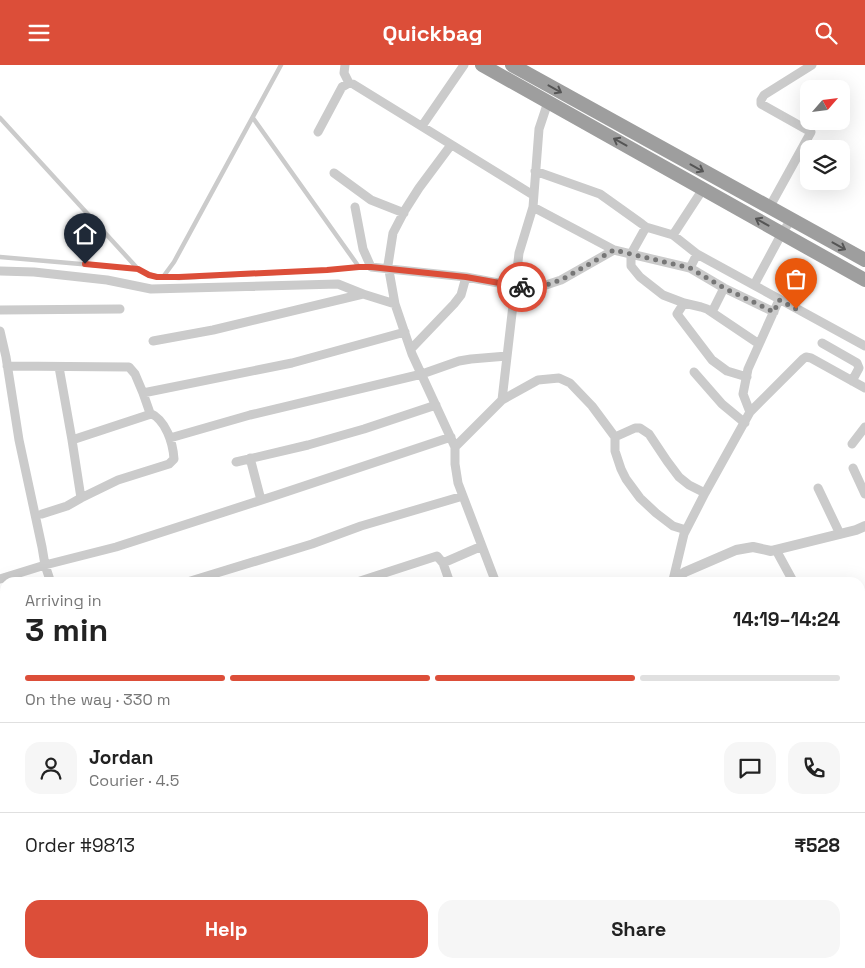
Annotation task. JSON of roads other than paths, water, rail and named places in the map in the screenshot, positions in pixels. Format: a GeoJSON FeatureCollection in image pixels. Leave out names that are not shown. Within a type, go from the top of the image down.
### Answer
{"type":"FeatureCollection","features":[{"type":"Feature","properties":{"kind":"highway"},"geometry":{"type":"LineString","coordinates":[[482,65],[865,280]]}},
{"type":"Feature","properties":{"kind":"highway"},"geometry":{"type":"LineString","coordinates":[[512,65],[865,260]]}},
{"type":"Feature","properties":{"kind":"street"},"geometry":{"type":"LineString","coordinates":[[345,65],[344,73],[350,83],[533,195]]}},
{"type":"Feature","properties":{"kind":"street"},"geometry":{"type":"LineString","coordinates":[[422,126],[464,65]]}},
{"type":"Feature","properties":{"kind":"street"},"geometry":{"type":"LineString","coordinates":[[769,208],[811,133],[761,104],[761,100],[764,95],[812,65]]}},
{"type":"Feature","properties":{"kind":"street"},"geometry":{"type":"LineString","coordinates":[[318,132],[342,87],[350,83]]}},
{"type":"Feature","properties":{"kind":"street"},"geometry":{"type":"LineString","coordinates":[[502,399],[519,253],[533,207],[539,129],[548,102]]}},
{"type":"Feature","properties":{"kind":"street"},"geometry":{"type":"LineString","coordinates":[[451,145],[418,188],[393,233],[388,269],[395,304],[411,349],[455,447],[458,483],[494,577]]}},
{"type":"Feature","properties":{"kind":"street"},"geometry":{"type":"LineString","coordinates":[[535,171],[600,194],[646,227],[673,235],[697,254],[865,346]]}},
{"type":"Feature","properties":{"kind":"street"},"geometry":{"type":"LineString","coordinates":[[334,173],[371,200],[404,213]]}},
{"type":"Feature","properties":{"kind":"street"},"geometry":{"type":"LineString","coordinates":[[673,235],[703,189]]}},
{"type":"Feature","properties":{"kind":"street"},"geometry":{"type":"LineString","coordinates":[[355,207],[363,249],[371,267],[466,277],[537,288],[561,280],[614,250]]}},
{"type":"Feature","properties":{"kind":"street"},"geometry":{"type":"LineString","coordinates":[[533,207],[614,250],[690,268],[724,288],[774,312]]}},
{"type":"Feature","properties":{"kind":"street"},"geometry":{"type":"LineString","coordinates":[[754,285],[791,220]]}},
{"type":"Feature","properties":{"kind":"street"},"geometry":{"type":"LineString","coordinates":[[646,227],[632,253],[632,266],[640,277],[663,295],[712,312],[759,344]]}},
{"type":"Feature","properties":{"kind":"street"},"geometry":{"type":"LineString","coordinates":[[690,268],[697,254]]}},
{"type":"Feature","properties":{"kind":"street"},"geometry":{"type":"LineString","coordinates":[[0,271],[34,272],[98,279],[151,289],[338,284],[395,304]]}},
{"type":"Feature","properties":{"kind":"street"},"geometry":{"type":"LineString","coordinates":[[411,349],[461,295],[466,277]]}},
{"type":"Feature","properties":{"kind":"street"},"geometry":{"type":"LineString","coordinates":[[712,312],[724,288]]}},
{"type":"Feature","properties":{"kind":"street"},"geometry":{"type":"LineString","coordinates":[[153,341],[213,330],[363,294]]}},
{"type":"Feature","properties":{"kind":"street"},"geometry":{"type":"LineString","coordinates":[[750,412],[743,394],[748,369],[779,300]]}},
{"type":"Feature","properties":{"kind":"street"},"geometry":{"type":"LineString","coordinates":[[684,303],[677,314],[712,360],[727,371],[747,377]]}},
{"type":"Feature","properties":{"kind":"street"},"geometry":{"type":"LineString","coordinates":[[0,310],[120,309]]}},
{"type":"Feature","properties":{"kind":"street"},"geometry":{"type":"LineString","coordinates":[[0,331],[19,440],[48,577]]}},
{"type":"Feature","properties":{"kind":"street"},"geometry":{"type":"LineString","coordinates":[[144,393],[292,363],[405,332]]}},
{"type":"Feature","properties":{"kind":"street"},"geometry":{"type":"LineString","coordinates":[[822,343],[859,365],[852,381]]}},
{"type":"Feature","properties":{"kind":"street"},"geometry":{"type":"LineString","coordinates":[[170,438],[250,415],[422,374],[464,360],[507,356]]}},
{"type":"Feature","properties":{"kind":"street"},"geometry":{"type":"LineString","coordinates":[[672,577],[684,535],[750,412],[803,359],[806,357],[811,358],[865,388]]}},
{"type":"Feature","properties":{"kind":"street"},"geometry":{"type":"LineString","coordinates":[[7,367],[130,367],[135,373],[144,393],[150,413],[161,421],[174,451],[174,459],[169,464],[118,480],[67,506],[42,515]]}},
{"type":"Feature","properties":{"kind":"street"},"geometry":{"type":"LineString","coordinates":[[59,367],[81,498]]}},
{"type":"Feature","properties":{"kind":"street"},"geometry":{"type":"LineString","coordinates":[[694,372],[722,404],[745,423]]}},
{"type":"Feature","properties":{"kind":"street"},"geometry":{"type":"LineString","coordinates":[[455,447],[502,399],[538,380],[559,377],[570,383],[592,406],[615,437],[615,451],[620,469],[640,498],[656,513],[673,525],[686,531]]}},
{"type":"Feature","properties":{"kind":"street"},"geometry":{"type":"LineString","coordinates":[[236,462],[308,445],[436,405]]}},
{"type":"Feature","properties":{"kind":"street"},"geometry":{"type":"LineString","coordinates":[[72,441],[145,417],[150,413]]}},
{"type":"Feature","properties":{"kind":"street"},"geometry":{"type":"LineString","coordinates":[[615,437],[635,427],[650,434],[679,477],[689,485],[705,493]]}},
{"type":"Feature","properties":{"kind":"street"},"geometry":{"type":"LineString","coordinates":[[852,444],[865,427]]}},
{"type":"Feature","properties":{"kind":"street"},"geometry":{"type":"LineString","coordinates":[[6,577],[116,547],[451,437]]}},
{"type":"Feature","properties":{"kind":"street"},"geometry":{"type":"LineString","coordinates":[[250,459],[261,500]]}},
{"type":"Feature","properties":{"kind":"street"},"geometry":{"type":"LineString","coordinates":[[853,467],[865,494]]}},
{"type":"Feature","properties":{"kind":"street"},"geometry":{"type":"LineString","coordinates":[[818,488],[840,534]]}},
{"type":"Feature","properties":{"kind":"street"},"geometry":{"type":"LineString","coordinates":[[203,577],[361,526],[463,496]]}},
{"type":"Feature","properties":{"kind":"street"},"geometry":{"type":"LineString","coordinates":[[677,577],[736,550],[753,547],[771,551],[856,530],[865,525]]}},
{"type":"Feature","properties":{"kind":"street"},"geometry":{"type":"LineString","coordinates":[[443,563],[482,546]]}},
{"type":"Feature","properties":{"kind":"street"},"geometry":{"type":"LineString","coordinates":[[776,550],[791,577]]}},
{"type":"Feature","properties":{"kind":"street"},"geometry":{"type":"LineString","coordinates":[[372,577],[436,556],[443,563],[448,577]]}},
{"type":"Feature","properties":{"kind":"lane"},"geometry":{"type":"LineString","coordinates":[[163,277],[174,262],[281,65]]}},
{"type":"Feature","properties":{"kind":"lane"},"geometry":{"type":"LineString","coordinates":[[0,118],[138,269],[149,275],[179,277],[371,267]]}},
{"type":"Feature","properties":{"kind":"lane"},"geometry":{"type":"LineString","coordinates":[[252,118],[359,267]]}},
{"type":"Feature","properties":{"kind":"lane"},"geometry":{"type":"LineString","coordinates":[[0,257],[138,269]]}}]}
